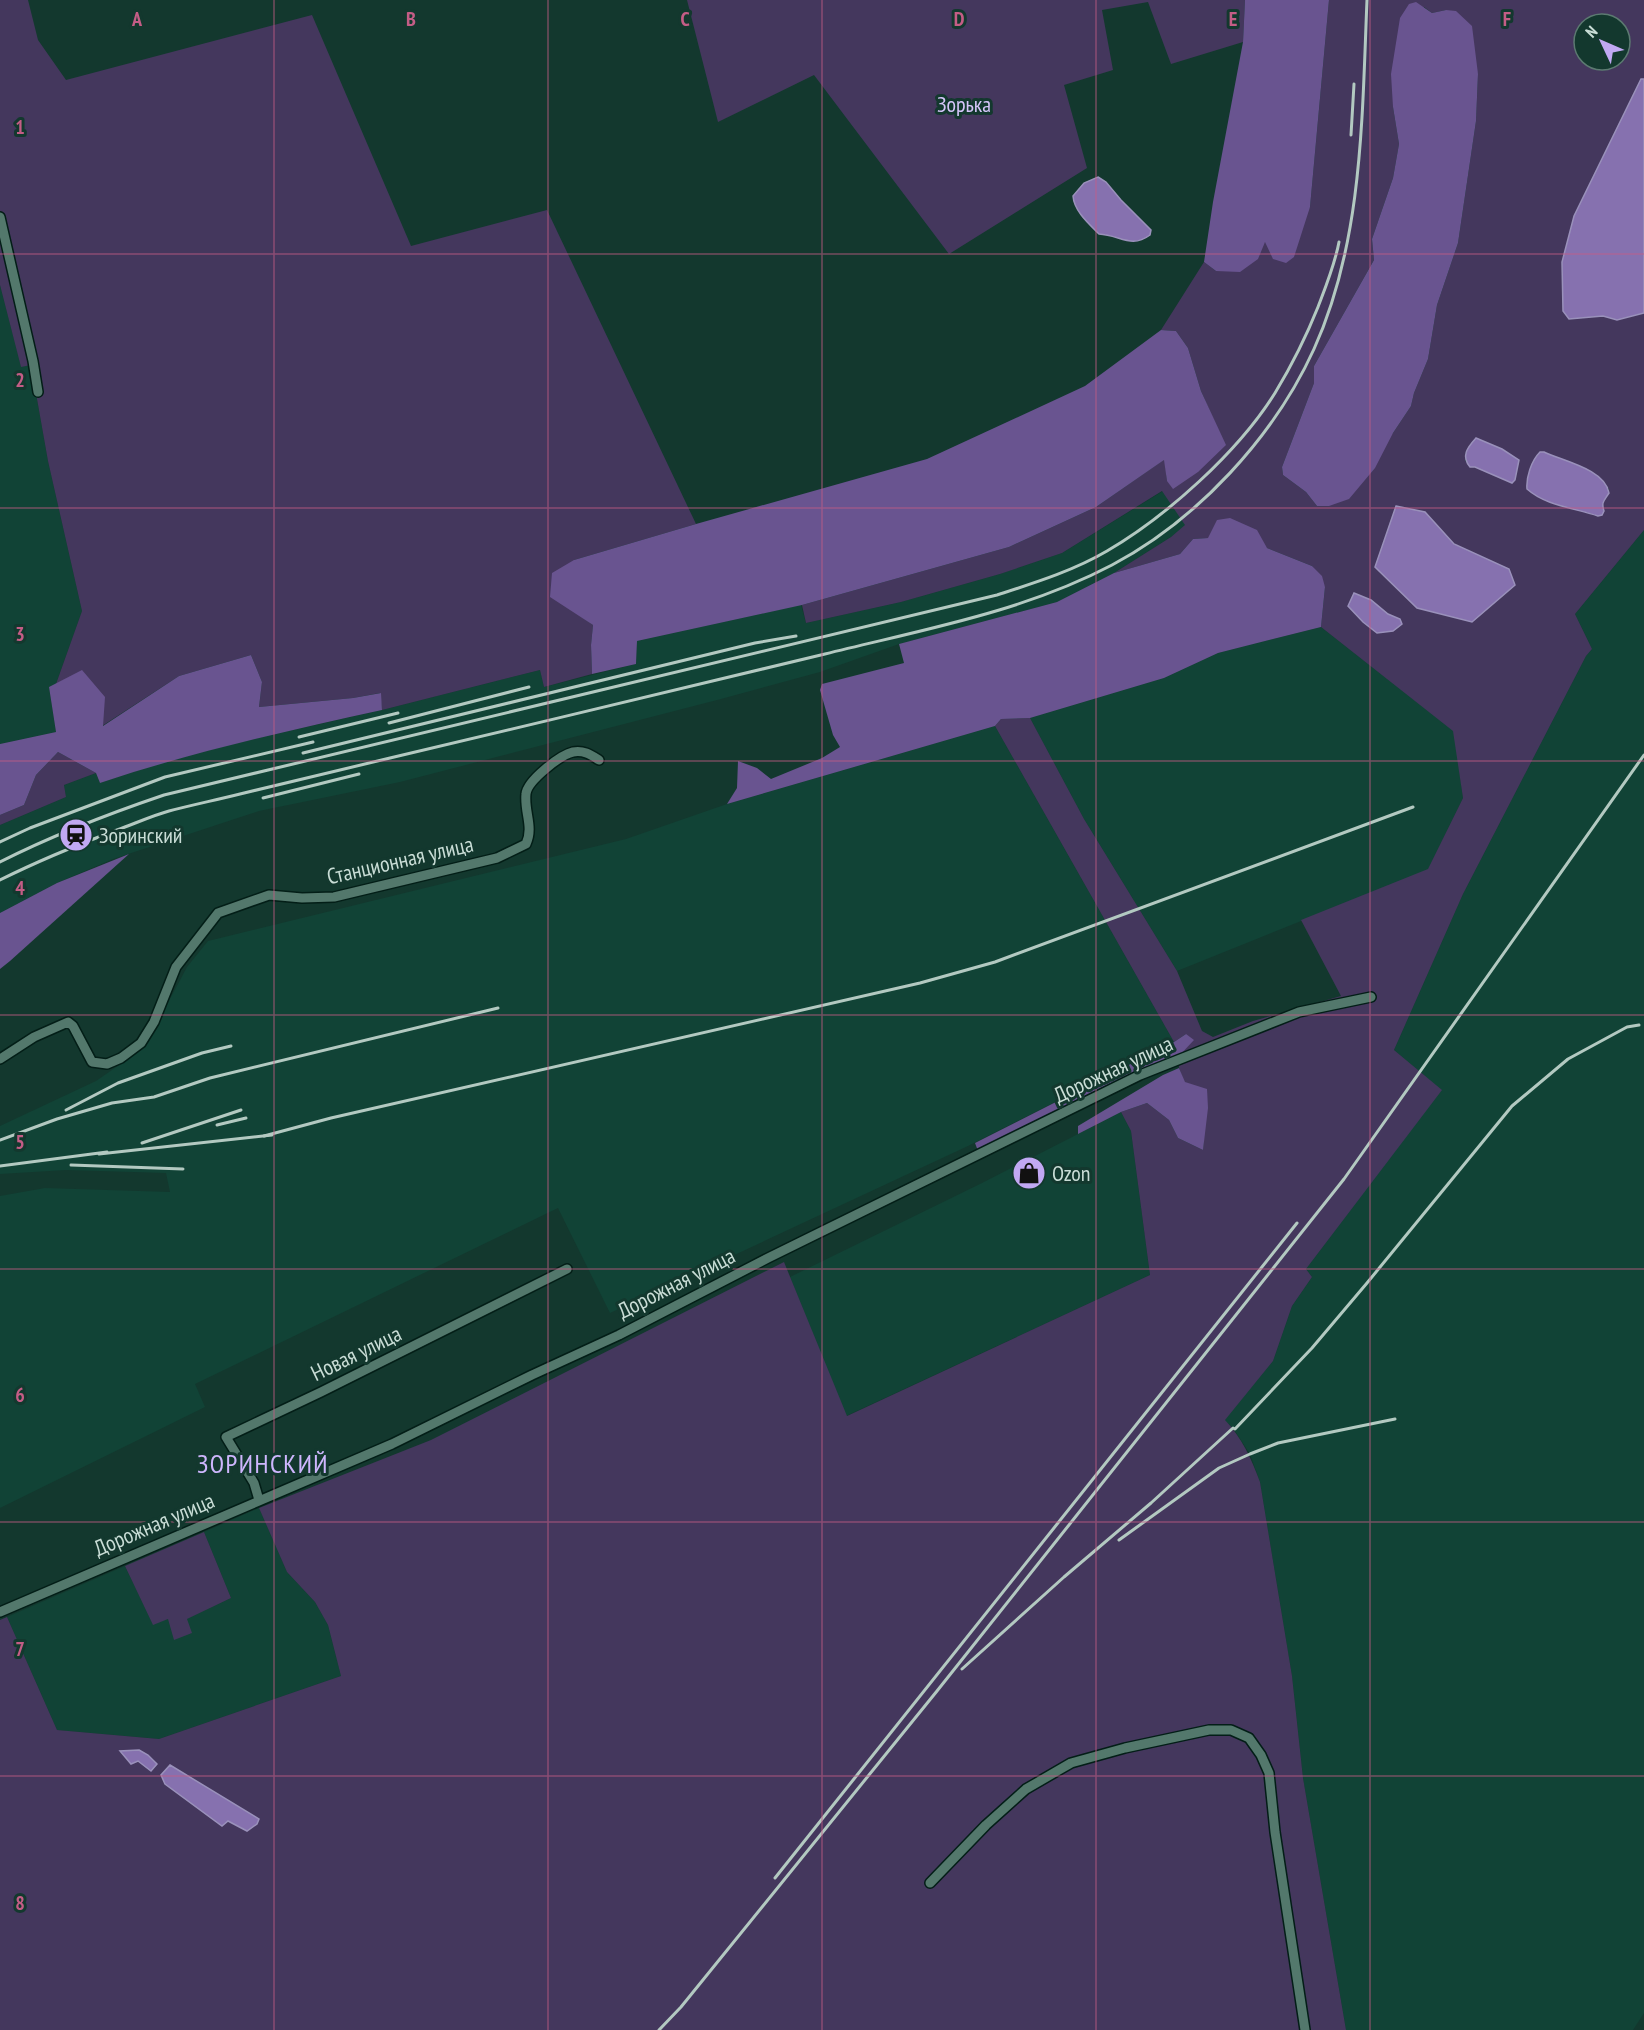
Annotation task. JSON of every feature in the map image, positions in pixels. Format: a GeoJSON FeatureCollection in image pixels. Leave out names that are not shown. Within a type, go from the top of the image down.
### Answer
{"type":"FeatureCollection","features":[{"type":"Feature","properties":{"kind":"street"},"geometry":{"type":"LineString","coordinates":[[0,217],[38,392]]}},
{"type":"Feature","properties":{"kind":"street","name":"Станционная улица"},"geometry":{"type":"LineString","coordinates":[[0,1059],[34,1037],[68,1022],[93,1062],[106,1064],[121,1058],[141,1043],[153,1022],[176,967],[218,913],[269,895],[303,898],[333,897],[497,858],[526,844],[531,834],[526,794],[529,784],[557,760],[573,752],[588,753],[599,760]]}},
{"type":"Feature","properties":{"kind":"street","name":"Дорожная улица"},"geometry":{"type":"LineString","coordinates":[[0,1612],[392,1444],[619,1335],[768,1258],[1140,1076],[1299,1012],[1371,997]]}},
{"type":"Feature","properties":{"kind":"street","name":"Новая улица"},"geometry":{"type":"LineString","coordinates":[[259,1500],[254,1483],[226,1437],[567,1269]]}},
{"type":"Feature","properties":{"kind":"street"},"geometry":{"type":"LineString","coordinates":[[930,1883],[986,1825],[1026,1789],[1071,1763],[1125,1748],[1209,1730],[1231,1730],[1249,1738],[1262,1755],[1269,1773],[1275,1832],[1305,2030]]}},
{"type":"Feature","properties":{"kind":"shaded area"},"geometry":{"type":"Polygon","coordinates":[[[1245,0],[1329,0],[1310,207],[1294,257],[1286,263],[1273,259],[1265,242],[1258,259],[1240,272],[1216,271],[1204,262],[1243,42],[1245,0]]]}},
{"type":"Feature","properties":{"kind":"shaded area"},"geometry":{"type":"Polygon","coordinates":[[[1416,2],[1432,13],[1446,10],[1456,11],[1472,26],[1478,74],[1476,121],[1458,243],[1437,305],[1428,359],[1411,406],[1393,433],[1375,468],[1349,499],[1329,506],[1317,506],[1306,492],[1283,475],[1282,467],[1314,383],[1314,366],[1374,260],[1372,239],[1393,178],[1399,144],[1391,74],[1400,18],[1409,4],[1416,2]]]}},
{"type":"Feature","properties":{"kind":"shaded area"},"geometry":{"type":"Polygon","coordinates":[[[1641,79],[1644,79],[1644,313],[1617,320],[1603,316],[1569,319],[1563,311],[1562,262],[1574,216],[1641,79]]]}},
{"type":"Feature","properties":{"kind":"shaded area"},"geometry":{"type":"Polygon","coordinates":[[[1098,177],[1106,182],[1151,230],[1150,235],[1137,241],[1125,240],[1099,234],[1087,222],[1076,207],[1073,196],[1084,183],[1098,177]]]}},
{"type":"Feature","properties":{"kind":"shaded area"},"geometry":{"type":"Polygon","coordinates":[[[0,285],[21,366],[31,365],[48,461],[82,611],[56,684],[49,687],[56,732],[0,744],[0,285]]]}},
{"type":"Feature","properties":{"kind":"shaded area"},"geometry":{"type":"Polygon","coordinates":[[[1161,330],[1176,331],[1188,348],[1201,391],[1226,445],[1198,472],[1173,489],[1167,481],[1164,460],[1096,507],[1009,547],[802,605],[637,641],[636,664],[592,674],[593,625],[550,597],[552,573],[574,560],[927,459],[1085,386],[1161,330]]]}},
{"type":"Feature","properties":{"kind":"shaded area"},"geometry":{"type":"Polygon","coordinates":[[[1476,438],[1502,449],[1519,460],[1515,480],[1512,483],[1470,467],[1467,463],[1466,452],[1476,438]]]}},
{"type":"Feature","properties":{"kind":"shaded area"},"geometry":{"type":"Polygon","coordinates":[[[1540,452],[1582,467],[1600,478],[1609,493],[1604,502],[1602,515],[1598,516],[1552,503],[1527,489],[1530,470],[1540,452]]]}},
{"type":"Feature","properties":{"kind":"shaded area"},"geometry":{"type":"Polygon","coordinates":[[[1163,491],[1186,525],[1114,573],[1057,602],[899,644],[820,672],[721,699],[400,782],[259,811],[113,859],[57,883],[0,913],[0,825],[66,797],[64,785],[96,773],[100,783],[157,764],[228,745],[382,710],[540,670],[544,687],[636,664],[637,641],[801,605],[806,623],[901,602],[1000,574],[1062,553],[1163,491]]]}},
{"type":"Feature","properties":{"kind":"shaded area"},"geometry":{"type":"Polygon","coordinates":[[[1396,506],[1425,512],[1454,544],[1509,569],[1515,585],[1472,622],[1417,608],[1375,567],[1396,506]]]}},
{"type":"Feature","properties":{"kind":"shaded area"},"geometry":{"type":"Polygon","coordinates":[[[1230,518],[1257,530],[1267,548],[1312,566],[1322,576],[1325,587],[1321,627],[1218,653],[1164,678],[1030,718],[1001,719],[995,726],[727,804],[737,788],[738,761],[757,768],[771,779],[822,758],[840,747],[833,735],[820,690],[822,684],[904,663],[899,644],[1057,602],[1114,573],[1180,554],[1193,539],[1208,538],[1217,520],[1230,518]]]}},
{"type":"Feature","properties":{"kind":"shaded area"},"geometry":{"type":"Polygon","coordinates":[[[1644,530],[1644,2013],[1633,2030],[1346,2030],[1303,1778],[1292,1676],[1260,1482],[1250,1454],[1233,1428],[1224,1420],[1273,1361],[1292,1306],[1312,1277],[1306,1269],[1441,1090],[1394,1050],[1463,894],[1586,656],[1592,649],[1575,614],[1644,530]]]}},
{"type":"Feature","properties":{"kind":"shaded area"},"geometry":{"type":"Polygon","coordinates":[[[1354,593],[1371,600],[1388,614],[1400,619],[1402,624],[1393,631],[1377,633],[1348,606],[1354,593]]]}},
{"type":"Feature","properties":{"kind":"shaded area"},"geometry":{"type":"Polygon","coordinates":[[[1321,627],[1454,731],[1463,798],[1428,870],[1177,971],[1084,819],[1030,718],[1164,678],[1218,653],[1321,627]]]}},
{"type":"Feature","properties":{"kind":"shaded area"},"geometry":{"type":"Polygon","coordinates":[[[251,655],[262,682],[259,707],[381,693],[382,710],[205,752],[100,783],[96,773],[58,752],[36,775],[24,805],[0,815],[0,744],[56,732],[49,687],[82,670],[105,697],[103,726],[179,676],[251,655]]]}},
{"type":"Feature","properties":{"kind":"shaded area"},"geometry":{"type":"Polygon","coordinates":[[[995,726],[1174,1042],[968,1146],[610,1313],[558,1208],[195,1384],[205,1407],[0,1508],[0,1196],[45,1188],[170,1192],[166,1173],[66,1170],[0,1174],[0,1126],[96,1081],[144,1048],[187,967],[208,941],[626,839],[727,804],[995,726]]]}},
{"type":"Feature","properties":{"kind":"shaded area"},"geometry":{"type":"Polygon","coordinates":[[[129,854],[0,969],[0,913],[57,883],[129,854]]]}},
{"type":"Feature","properties":{"kind":"shaded area"},"geometry":{"type":"Polygon","coordinates":[[[1186,1034],[1194,1040],[1179,1056],[978,1151],[975,1143],[1186,1034]]]}},
{"type":"Feature","properties":{"kind":"shaded area"},"geometry":{"type":"Polygon","coordinates":[[[1179,1068],[1185,1082],[1207,1089],[1208,1108],[1203,1150],[1178,1138],[1169,1120],[1147,1103],[1121,1112],[1078,1134],[1078,1126],[1163,1075],[1179,1068]]]}},
{"type":"Feature","properties":{"kind":"shaded area"},"geometry":{"type":"Polygon","coordinates":[[[1121,1112],[1131,1131],[1150,1275],[846,1416],[790,1277],[1121,1112]]]}},
{"type":"Feature","properties":{"kind":"shaded area"},"geometry":{"type":"Polygon","coordinates":[[[259,1508],[287,1572],[315,1602],[328,1625],[341,1676],[159,1739],[57,1730],[7,1617],[125,1566],[153,1624],[168,1619],[191,1634],[186,1619],[231,1598],[204,1532],[259,1508]]]}},
{"type":"Feature","properties":{"kind":"shaded area"},"geometry":{"type":"Polygon","coordinates":[[[139,1750],[157,1764],[151,1771],[138,1761],[131,1764],[120,1751],[139,1750]]]}},
{"type":"Feature","properties":{"kind":"shaded area"},"geometry":{"type":"Polygon","coordinates":[[[170,1765],[259,1819],[257,1824],[247,1831],[228,1821],[222,1826],[165,1784],[161,1775],[170,1765]]]}},
{"type":"Feature","properties":{"kind":"green space"},"geometry":{"type":"Polygon","coordinates":[[[0,0],[28,0],[38,40],[66,80],[312,15],[411,246],[547,210],[696,524],[574,560],[579,615],[593,625],[592,674],[544,687],[540,670],[382,710],[380,693],[353,698],[259,707],[262,682],[251,655],[179,676],[102,726],[82,671],[56,684],[82,611],[48,461],[31,365],[21,367],[0,285],[0,0]]]}},
{"type":"Feature","properties":{"kind":"green space","name":"Зорька"},"geometry":{"type":"Polygon","coordinates":[[[687,0],[1245,0],[1243,42],[1171,64],[1148,2],[1102,10],[1113,70],[1064,85],[1087,168],[949,254],[814,75],[718,122],[687,0]]]}},
{"type":"Feature","properties":{"kind":"green space"},"geometry":{"type":"Polygon","coordinates":[[[1329,0],[1644,0],[1644,79],[1641,79],[1574,216],[1562,263],[1569,319],[1603,316],[1617,320],[1644,313],[1644,530],[1575,614],[1592,649],[1586,656],[1463,894],[1394,1050],[1442,1090],[1306,1269],[1312,1277],[1292,1306],[1273,1361],[1225,1420],[1246,1449],[1260,1482],[1292,1676],[1303,1778],[1346,2030],[0,2030],[0,1620],[7,1617],[57,1730],[159,1739],[341,1676],[328,1625],[315,1602],[287,1572],[259,1508],[431,1440],[784,1262],[847,1416],[1150,1275],[1131,1131],[1121,1112],[1147,1103],[1169,1120],[1178,1138],[1203,1150],[1204,1136],[1179,1068],[1179,1056],[1186,1034],[1174,1042],[995,726],[1001,719],[1030,718],[1084,819],[1177,971],[1202,1031],[1213,1037],[1253,1021],[1341,996],[1301,920],[1428,869],[1463,798],[1453,731],[1321,627],[1325,587],[1312,566],[1267,548],[1208,538],[1193,539],[1180,554],[1114,573],[1171,537],[1185,525],[1162,491],[1062,553],[1000,574],[901,602],[806,623],[802,605],[1009,547],[1096,507],[1165,459],[1167,481],[1225,445],[1201,391],[1188,348],[1176,331],[1161,330],[1204,262],[1216,271],[1265,242],[1310,207],[1329,0]],[[1424,7],[1393,107],[1399,144],[1393,178],[1372,239],[1374,260],[1314,366],[1314,383],[1282,467],[1283,475],[1306,492],[1317,506],[1393,433],[1411,406],[1428,359],[1437,305],[1458,243],[1476,121],[1478,74],[1446,10],[1432,13],[1424,7]],[[1476,438],[1465,454],[1465,461],[1512,483],[1515,480],[1518,460],[1502,449],[1476,438]],[[1544,452],[1533,462],[1528,476],[1548,501],[1598,516],[1609,489],[1600,478],[1544,452]],[[1396,506],[1454,544],[1425,512],[1396,506]]]}},
{"type":"Feature","properties":{"kind":"green space"},"geometry":{"type":"Polygon","coordinates":[[[58,752],[96,773],[64,785],[66,797],[0,825],[0,815],[24,805],[36,775],[58,752]]]}},
{"type":"Feature","properties":{"kind":"green space"},"geometry":{"type":"Polygon","coordinates":[[[204,1532],[231,1598],[187,1619],[192,1633],[174,1640],[168,1619],[153,1625],[125,1566],[204,1532]]]}},
{"type":"Feature","properties":{"kind":"railway"},"geometry":{"type":"LineString","coordinates":[[0,880],[72,847],[169,811],[971,618],[1078,581],[1112,565],[1143,546],[1174,525],[1230,473],[1278,414],[1314,349],[1330,308],[1351,222],[1361,133],[1367,0]]}},
{"type":"Feature","properties":{"kind":"railway"},"geometry":{"type":"LineString","coordinates":[[1351,135],[1354,84]]}},
{"type":"Feature","properties":{"kind":"railway"},"geometry":{"type":"LineString","coordinates":[[0,862],[81,825],[164,795],[997,595],[1081,565],[1130,537],[1153,520],[1200,481],[1242,438],[1275,393],[1309,329],[1330,275],[1339,242]]}},
{"type":"Feature","properties":{"kind":"railway"},"geometry":{"type":"LineString","coordinates":[[303,753],[755,643],[796,636]]}},
{"type":"Feature","properties":{"kind":"railway"},"geometry":{"type":"LineString","coordinates":[[389,723],[529,687]]}},
{"type":"Feature","properties":{"kind":"railway"},"geometry":{"type":"LineString","coordinates":[[299,737],[398,713]]}},
{"type":"Feature","properties":{"kind":"railway"},"geometry":{"type":"LineString","coordinates":[[0,842],[30,828],[165,777],[313,742]]}},
{"type":"Feature","properties":{"kind":"railway"},"geometry":{"type":"LineString","coordinates":[[659,2030],[681,2007],[937,1691],[1344,1179],[1644,755]]}},
{"type":"Feature","properties":{"kind":"railway"},"geometry":{"type":"LineString","coordinates":[[263,798],[359,774]]}},
{"type":"Feature","properties":{"kind":"railway"},"geometry":{"type":"LineString","coordinates":[[264,1136],[331,1118],[920,983],[995,962],[1413,807]]}},
{"type":"Feature","properties":{"kind":"railway"},"geometry":{"type":"LineString","coordinates":[[0,1140],[57,1119],[112,1103],[154,1097],[210,1078],[498,1008]]}},
{"type":"Feature","properties":{"kind":"railway"},"geometry":{"type":"LineString","coordinates":[[962,1669],[1233,1428],[1235,1429],[1312,1348],[1512,1106],[1568,1059],[1627,1027],[1639,1025]]}},
{"type":"Feature","properties":{"kind":"railway"},"geometry":{"type":"LineString","coordinates":[[66,1110],[118,1083],[202,1053],[231,1046]]}},
{"type":"Feature","properties":{"kind":"railway"},"geometry":{"type":"LineString","coordinates":[[142,1143],[241,1110]]}},
{"type":"Feature","properties":{"kind":"railway"},"geometry":{"type":"LineString","coordinates":[[217,1125],[246,1118]]}},
{"type":"Feature","properties":{"kind":"railway"},"geometry":{"type":"LineString","coordinates":[[99,1154],[272,1135]]}},
{"type":"Feature","properties":{"kind":"railway"},"geometry":{"type":"LineString","coordinates":[[0,1166],[107,1152]]}},
{"type":"Feature","properties":{"kind":"railway"},"geometry":{"type":"LineString","coordinates":[[71,1165],[183,1169]]}},
{"type":"Feature","properties":{"kind":"railway"},"geometry":{"type":"LineString","coordinates":[[775,1878],[1297,1223]]}},
{"type":"Feature","properties":{"kind":"railway"},"geometry":{"type":"LineString","coordinates":[[1119,1540],[1219,1468],[1250,1454],[1278,1443],[1395,1419]]}},
{"type":"Feature","properties":{"kind":"place","name":"Зоринский"},"geometry":{"type":"Point","coordinates":[76,835]}},
{"type":"Feature","properties":{"kind":"place","name":"Ozon"},"geometry":{"type":"Point","coordinates":[1029,1173]}},
{"type":"Feature","properties":{"kind":"district","name":"ЗОРИНСКИЙ"},"geometry":{"type":"Point","coordinates":[263,1464]}}]}
